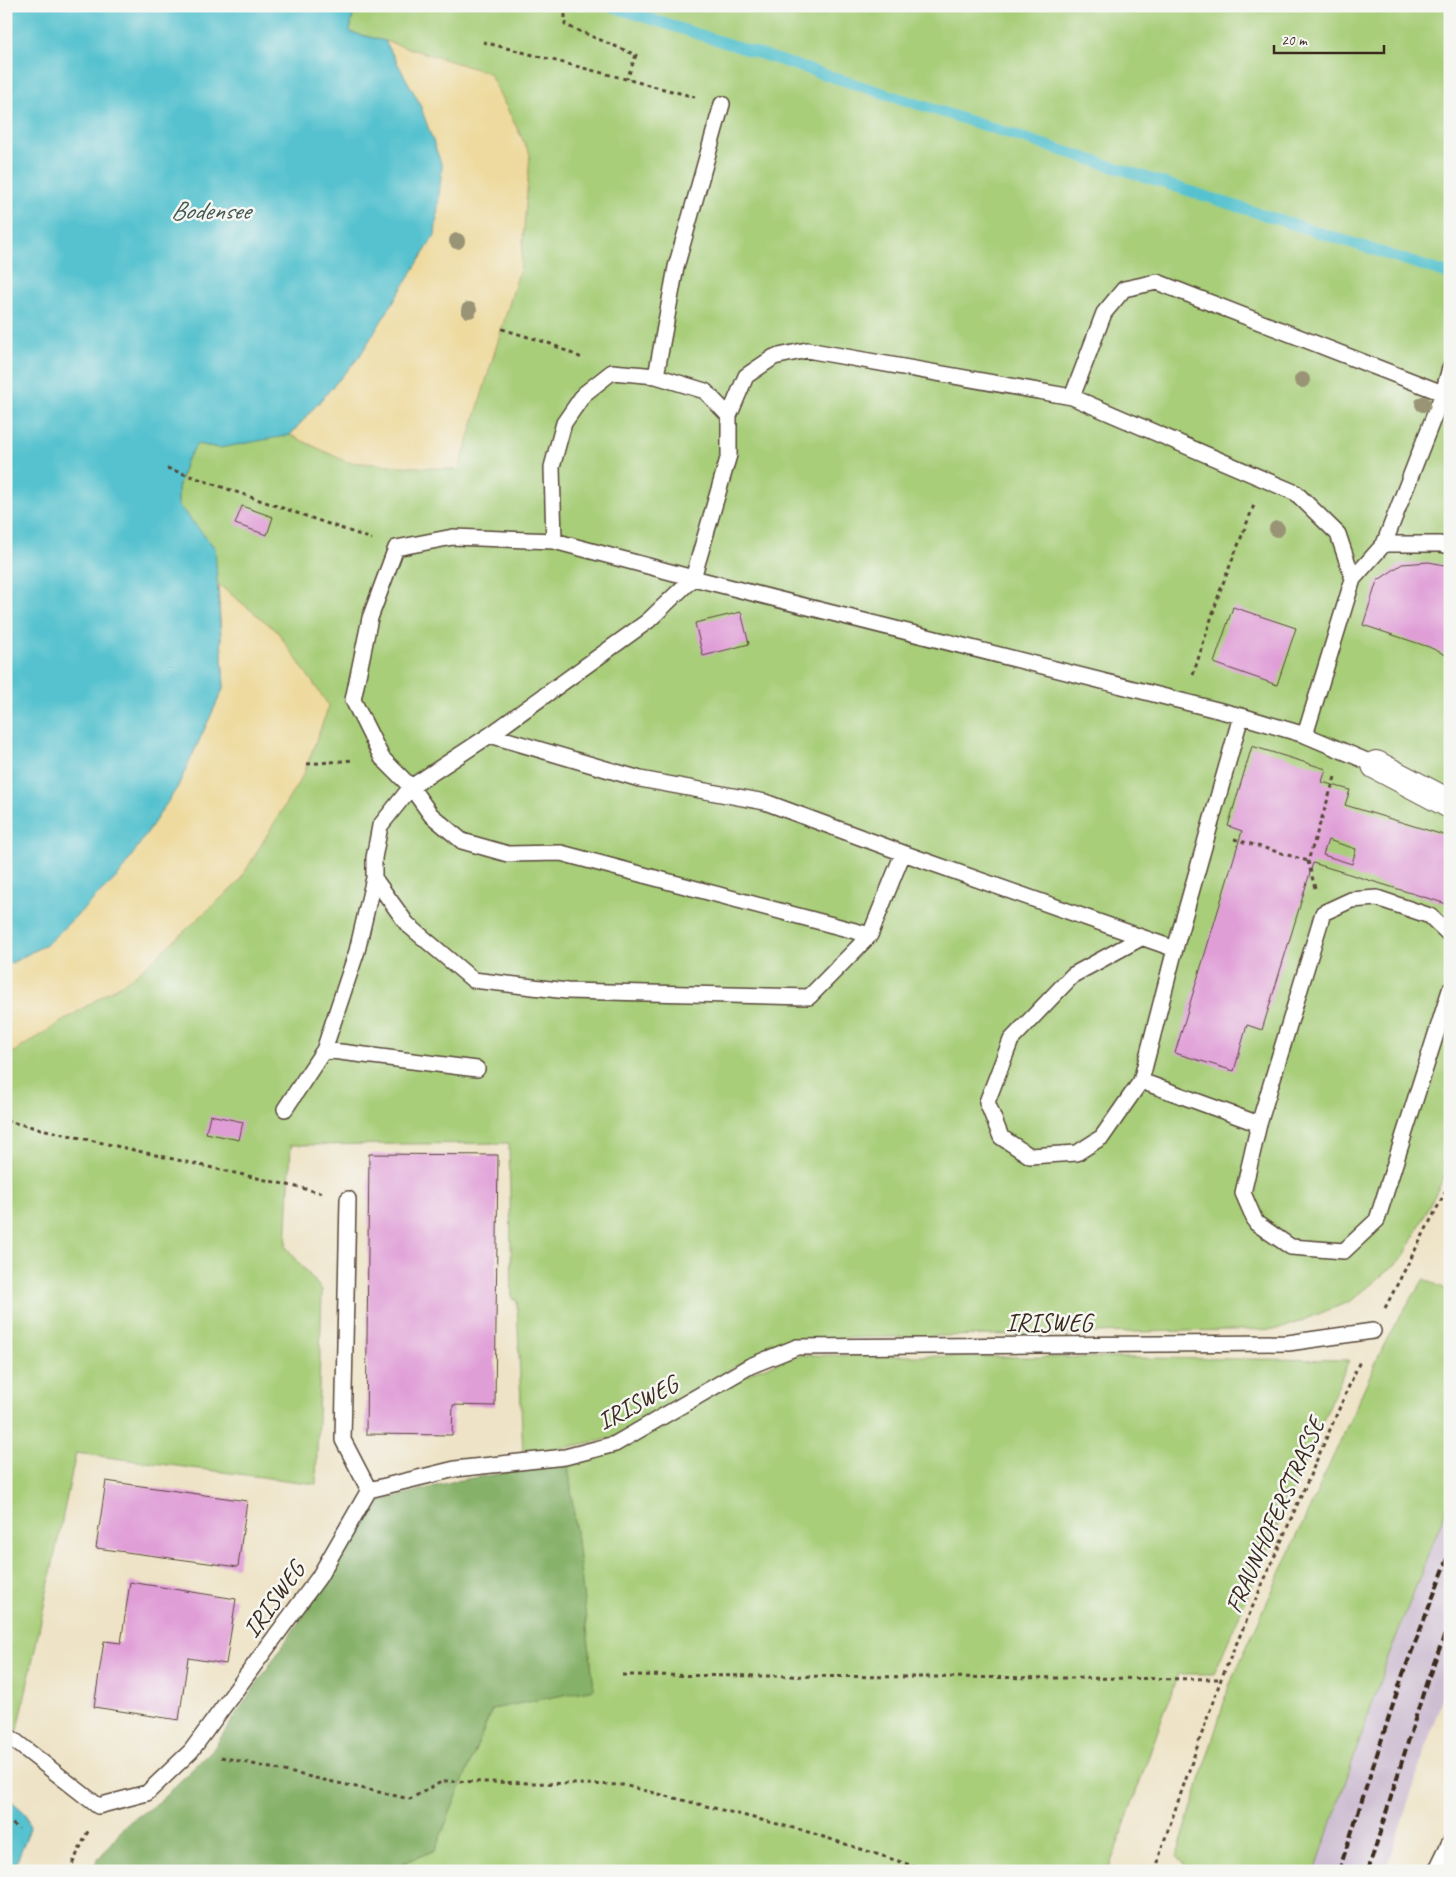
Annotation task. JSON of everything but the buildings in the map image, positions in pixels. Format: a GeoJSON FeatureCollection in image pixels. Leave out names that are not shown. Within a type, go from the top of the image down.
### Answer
{"type":"FeatureCollection","features":[{"type":"Feature","properties":{"kind":"street"},"geometry":{"type":"LineString","coordinates":[[1376,765],[1450,804]]}},
{"type":"Feature","properties":{"kind":"lane"},"geometry":{"type":"LineString","coordinates":[[656,376],[676,267],[722,104]]}},
{"type":"Feature","properties":{"kind":"lane"},"geometry":{"type":"LineString","coordinates":[[1072,396],[1104,312],[1124,288],[1157,282],[1447,394]]}},
{"type":"Feature","properties":{"kind":"lane"},"geometry":{"type":"LineString","coordinates":[[285,1109],[324,1050],[357,950],[374,878],[374,858],[380,826],[411,787],[490,735],[648,621],[693,578],[730,455],[729,416],[746,376],[774,357],[807,350],[1072,396],[1296,493],[1338,534],[1353,579]]}},
{"type":"Feature","properties":{"kind":"lane"},"geometry":{"type":"LineString","coordinates":[[1305,735],[1353,579],[1384,544],[1447,394],[1450,368]]}},
{"type":"Feature","properties":{"kind":"lane"},"geometry":{"type":"LineString","coordinates":[[554,541],[552,467],[564,423],[584,394],[612,372],[656,376],[705,391],[729,416]]}},
{"type":"Feature","properties":{"kind":"lane"},"geometry":{"type":"LineString","coordinates":[[870,935],[561,853],[508,854],[462,842],[432,816],[411,787],[382,758],[353,700],[370,618],[396,548],[453,537],[554,541],[693,578],[1241,716],[1305,735],[1376,765]]}},
{"type":"Feature","properties":{"kind":"lane"},"geometry":{"type":"LineString","coordinates":[[1384,544],[1440,544],[1450,546]]}},
{"type":"Feature","properties":{"kind":"lane"},"geometry":{"type":"LineString","coordinates":[[1140,938],[1072,975],[1011,1040],[987,1102],[1001,1137],[1030,1156],[1077,1153],[1102,1137],[1140,1081],[1241,716]]}},
{"type":"Feature","properties":{"kind":"lane"},"geometry":{"type":"LineString","coordinates":[[490,735],[640,778],[765,802],[1175,950]]}},
{"type":"Feature","properties":{"kind":"lane"},"geometry":{"type":"LineString","coordinates":[[374,878],[407,924],[474,980],[567,991],[809,997],[870,935],[903,853]]}},
{"type":"Feature","properties":{"kind":"lane"},"geometry":{"type":"LineString","coordinates":[[1450,935],[1430,916],[1377,898],[1351,900],[1323,914],[1258,1124],[1243,1192],[1256,1223],[1291,1248],[1344,1251],[1377,1220],[1450,990]]}},
{"type":"Feature","properties":{"kind":"lane"},"geometry":{"type":"LineString","coordinates":[[324,1050],[477,1070]]}},
{"type":"Feature","properties":{"kind":"lane"},"geometry":{"type":"LineString","coordinates":[[1140,1081],[1258,1124]]}},
{"type":"Feature","properties":{"kind":"lane"},"geometry":{"type":"LineString","coordinates":[[348,1199],[343,1440],[369,1490]]}},
{"type":"Feature","properties":{"kind":"lane","name":"IRISWEG"},"geometry":{"type":"LineString","coordinates":[[98,1806],[147,1793],[191,1751],[320,1578],[369,1490],[456,1469],[565,1457],[615,1444],[750,1366],[797,1347],[1288,1343],[1373,1331]]}},
{"type":"Feature","properties":{"kind":"lane"},"geometry":{"type":"LineString","coordinates":[[6,1734],[98,1806]]}},
{"type":"Feature","properties":{"kind":"lane"},"geometry":{"type":"LineString","coordinates":[[1436,1871],[1450,1842]]}},
{"type":"Feature","properties":{"kind":"path"},"geometry":{"type":"LineString","coordinates":[[565,6],[564,25],[636,54],[628,79]]}},
{"type":"Feature","properties":{"kind":"path"},"geometry":{"type":"LineString","coordinates":[[483,42],[722,104]]}},
{"type":"Feature","properties":{"kind":"path"},"geometry":{"type":"LineString","coordinates":[[502,329],[551,344],[612,372]]}},
{"type":"Feature","properties":{"kind":"path"},"geometry":{"type":"LineString","coordinates":[[167,468],[371,539]]}},
{"type":"Feature","properties":{"kind":"path"},"geometry":{"type":"LineString","coordinates":[[1185,702],[1220,591],[1264,479]]}},
{"type":"Feature","properties":{"kind":"path"},"geometry":{"type":"LineString","coordinates":[[1323,914],[1308,861],[1343,750]]}},
{"type":"Feature","properties":{"kind":"path"},"geometry":{"type":"LineString","coordinates":[[307,764],[382,758]]}},
{"type":"Feature","properties":{"kind":"path"},"geometry":{"type":"LineString","coordinates":[[1208,831],[1308,861]]}},
{"type":"Feature","properties":{"kind":"path"},"geometry":{"type":"LineString","coordinates":[[6,1121],[348,1199]]}},
{"type":"Feature","properties":{"kind":"path","name":"FRAUNHOFERSTRASSE"},"geometry":{"type":"LineString","coordinates":[[1156,1871],[1161,1850],[1221,1679],[1373,1331],[1450,1183]]}},
{"type":"Feature","properties":{"kind":"path"},"geometry":{"type":"LineString","coordinates":[[622,1675],[1221,1679]]}},
{"type":"Feature","properties":{"kind":"path"},"geometry":{"type":"LineString","coordinates":[[191,1751],[410,1799],[443,1781],[623,1785],[805,1831],[930,1871]]}},
{"type":"Feature","properties":{"kind":"path"},"geometry":{"type":"LineString","coordinates":[[69,1871],[81,1848],[98,1806]]}},
{"type":"Feature","properties":{"kind":"path"},"geometry":{"type":"LineString","coordinates":[[6,1819],[19,1829]]}},
{"type":"Feature","properties":{"kind":"shaded area"},"geometry":{"type":"Polygon","coordinates":[[[1450,1499],[1450,1673],[1386,1871],[1315,1871],[1385,1666],[1450,1499]]]}},
{"type":"Feature","properties":{"kind":"green space"},"geometry":{"type":"Polygon","coordinates":[[[354,6],[1450,6],[1450,1165],[1403,1258],[1351,1301],[1281,1329],[797,1339],[743,1362],[614,1438],[523,1456],[517,1301],[512,1299],[509,1143],[291,1145],[286,1247],[322,1290],[316,1484],[76,1453],[18,1730],[6,1721],[6,966],[48,943],[215,548],[178,505],[178,488],[186,461],[197,444],[220,448],[350,32],[354,6]]]}},
{"type":"Feature","properties":{"kind":"green space"},"geometry":{"type":"Polygon","coordinates":[[[1424,1279],[1450,1291],[1450,1499],[1385,1666],[1315,1871],[1190,1871],[1177,1856],[1229,1686],[1382,1349],[1396,1322],[1424,1279]]]}},
{"type":"Feature","properties":{"kind":"green space"},"geometry":{"type":"Polygon","coordinates":[[[800,1355],[1349,1360],[1214,1674],[1178,1674],[1108,1871],[384,1871],[435,1850],[492,1709],[594,1689],[568,1463],[619,1450],[754,1371],[800,1355]]]}},
{"type":"Feature","properties":{"kind":"green space"},"geometry":{"type":"Polygon","coordinates":[[[568,1463],[594,1689],[492,1709],[435,1850],[384,1871],[89,1871],[125,1825],[159,1802],[214,1748],[380,1501],[455,1481],[568,1463]]]}},
{"type":"Feature","properties":{"kind":"sand"},"geometry":{"type":"Polygon","coordinates":[[[385,41],[489,73],[530,154],[521,265],[459,470],[347,462],[290,435],[359,357],[419,102],[385,41]]]}},
{"type":"Feature","properties":{"kind":"sand"},"geometry":{"type":"Polygon","coordinates":[[[218,584],[277,631],[329,706],[304,773],[239,882],[137,974],[6,1057],[6,966],[48,943],[177,788],[224,687],[218,584]]]}},
{"type":"Feature","properties":{"kind":"water","name":"Bodensee"},"geometry":{"type":"Polygon","coordinates":[[[6,6],[354,6],[350,32],[385,41],[419,102],[442,166],[435,235],[359,357],[290,435],[220,448],[197,444],[186,461],[178,488],[178,505],[215,548],[224,687],[177,788],[119,875],[48,943],[6,966],[6,6]]]}},
{"type":"Feature","properties":{"kind":"water"},"geometry":{"type":"Polygon","coordinates":[[[6,1796],[26,1814],[30,1828],[13,1871],[6,1871],[6,1796]]]}},
{"type":"Feature","properties":{"kind":"waterway"},"geometry":{"type":"LineString","coordinates":[[610,6],[1446,273],[1450,277]]}},
{"type":"Feature","properties":{"kind":"railway"},"geometry":{"type":"LineString","coordinates":[[1339,1871],[1403,1674],[1450,1553]]}},
{"type":"Feature","properties":{"kind":"railway"},"geometry":{"type":"LineString","coordinates":[[1368,1871],[1426,1684],[1450,1621]]}}]}
